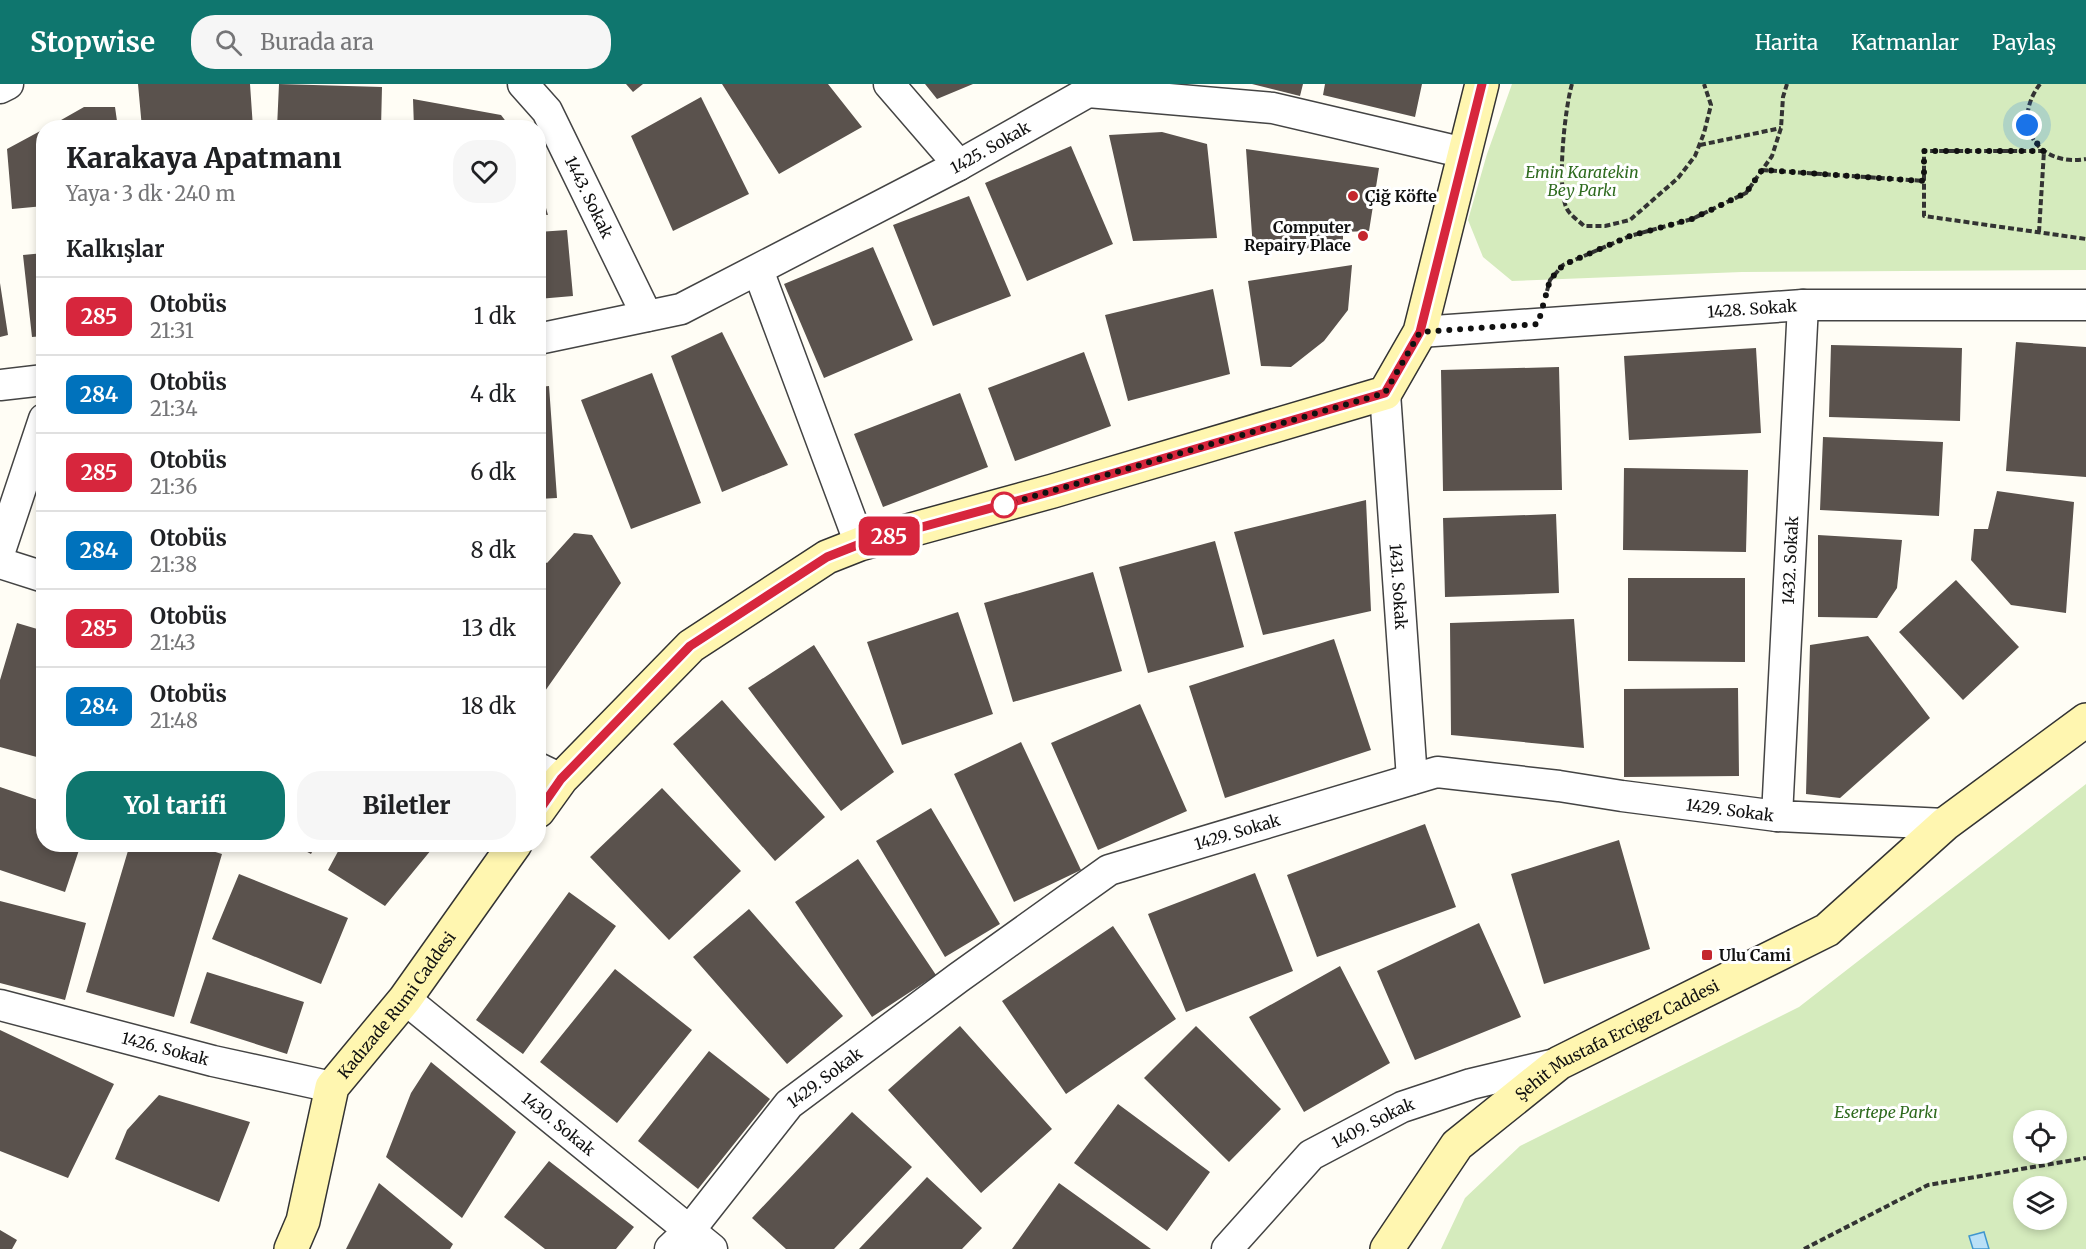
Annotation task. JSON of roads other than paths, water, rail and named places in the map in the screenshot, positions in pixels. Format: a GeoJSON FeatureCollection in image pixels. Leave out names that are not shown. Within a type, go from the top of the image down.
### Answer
{"type":"FeatureCollection","features":[{"type":"Feature","properties":{"kind":"street"},"geometry":{"type":"LineString","coordinates":[[0,88],[8,84]]}},
{"type":"Feature","properties":{"kind":"street","name":"1443. Sokak"},"geometry":{"type":"LineString","coordinates":[[523,84],[547,111],[647,316]]}},
{"type":"Feature","properties":{"kind":"street"},"geometry":{"type":"LineString","coordinates":[[889,84],[959,165]]}},
{"type":"Feature","properties":{"kind":"street"},"geometry":{"type":"LineString","coordinates":[[550,774],[690,646],[827,557],[860,544],[1053,491],[1385,393],[1420,332],[1482,84]]}},
{"type":"Feature","properties":{"kind":"street","name":"1425. Sokak"},"geometry":{"type":"LineString","coordinates":[[546,337],[681,309],[959,165],[1089,88],[1273,108],[1465,153]]}},
{"type":"Feature","properties":{"kind":"street"},"geometry":{"type":"LineString","coordinates":[[758,270],[860,544]]}},
{"type":"Feature","properties":{"kind":"street","name":"1428. Sokak"},"geometry":{"type":"LineString","coordinates":[[1420,332],[1803,305],[2086,305]]}},
{"type":"Feature","properties":{"kind":"street","name":"1432. Sokak"},"geometry":{"type":"LineString","coordinates":[[1777,816],[1803,305]]}},
{"type":"Feature","properties":{"kind":"street"},"geometry":{"type":"LineString","coordinates":[[0,385],[36,382]]}},
{"type":"Feature","properties":{"kind":"street","name":"1431. Sokak"},"geometry":{"type":"LineString","coordinates":[[1385,393],[1412,779]]}},
{"type":"Feature","properties":{"kind":"street"},"geometry":{"type":"LineString","coordinates":[[0,550],[36,443]]}},
{"type":"Feature","properties":{"kind":"street"},"geometry":{"type":"LineString","coordinates":[[0,563],[36,574]]}},
{"type":"Feature","properties":{"kind":"street","name":"Şehit Mustafa Ercigez Caddesi"},"geometry":{"type":"LineString","coordinates":[[1387,1249],[1457,1145],[1559,1063],[1827,930],[1945,824],[2086,720]]}},
{"type":"Feature","properties":{"kind":"street","name":"1429. Sokak"},"geometry":{"type":"LineString","coordinates":[[690,1243],[789,1104],[1109,870],[1437,772],[1777,816],[1945,824]]}},
{"type":"Feature","properties":{"kind":"street","name":"Kadızade Rumi Caddesi"},"geometry":{"type":"LineString","coordinates":[[291,1249],[303,1221],[332,1087],[405,999],[509,852]]}},
{"type":"Feature","properties":{"kind":"street","name":"1430. Sokak"},"geometry":{"type":"LineString","coordinates":[[405,999],[690,1243]]}},
{"type":"Feature","properties":{"kind":"street","name":"1426. Sokak"},"geometry":{"type":"LineString","coordinates":[[0,1005],[213,1061],[332,1087]]}},
{"type":"Feature","properties":{"kind":"street","name":"1409. Sokak"},"geometry":{"type":"LineString","coordinates":[[1227,1249],[1311,1155],[1402,1107],[1471,1084],[1559,1063]]}},
{"type":"Feature","properties":{"kind":"water"},"geometry":{"type":"Polygon","coordinates":[[[1984,1232],[1989,1249],[1973,1249],[1969,1236],[1984,1232]]]}},
{"type":"Feature","properties":{"kind":"place","name":"Çiğ Köfte"},"geometry":{"type":"Point","coordinates":[1353,196]}},
{"type":"Feature","properties":{"kind":"place","name":"Computer Repairy Place"},"geometry":{"type":"Point","coordinates":[1363,236]}},
{"type":"Feature","properties":{"kind":"place","name":"Ulu Cami"},"geometry":{"type":"Point","coordinates":[1707,955]}},
{"type":"Feature","properties":{"kind":"park label","name":"Emin Karatekin Bey Parkı"},"geometry":{"type":"Point","coordinates":[1582,181]}},
{"type":"Feature","properties":{"kind":"park label","name":"Esertepe Parkı"},"geometry":{"type":"Point","coordinates":[1886,1112]}}]}
